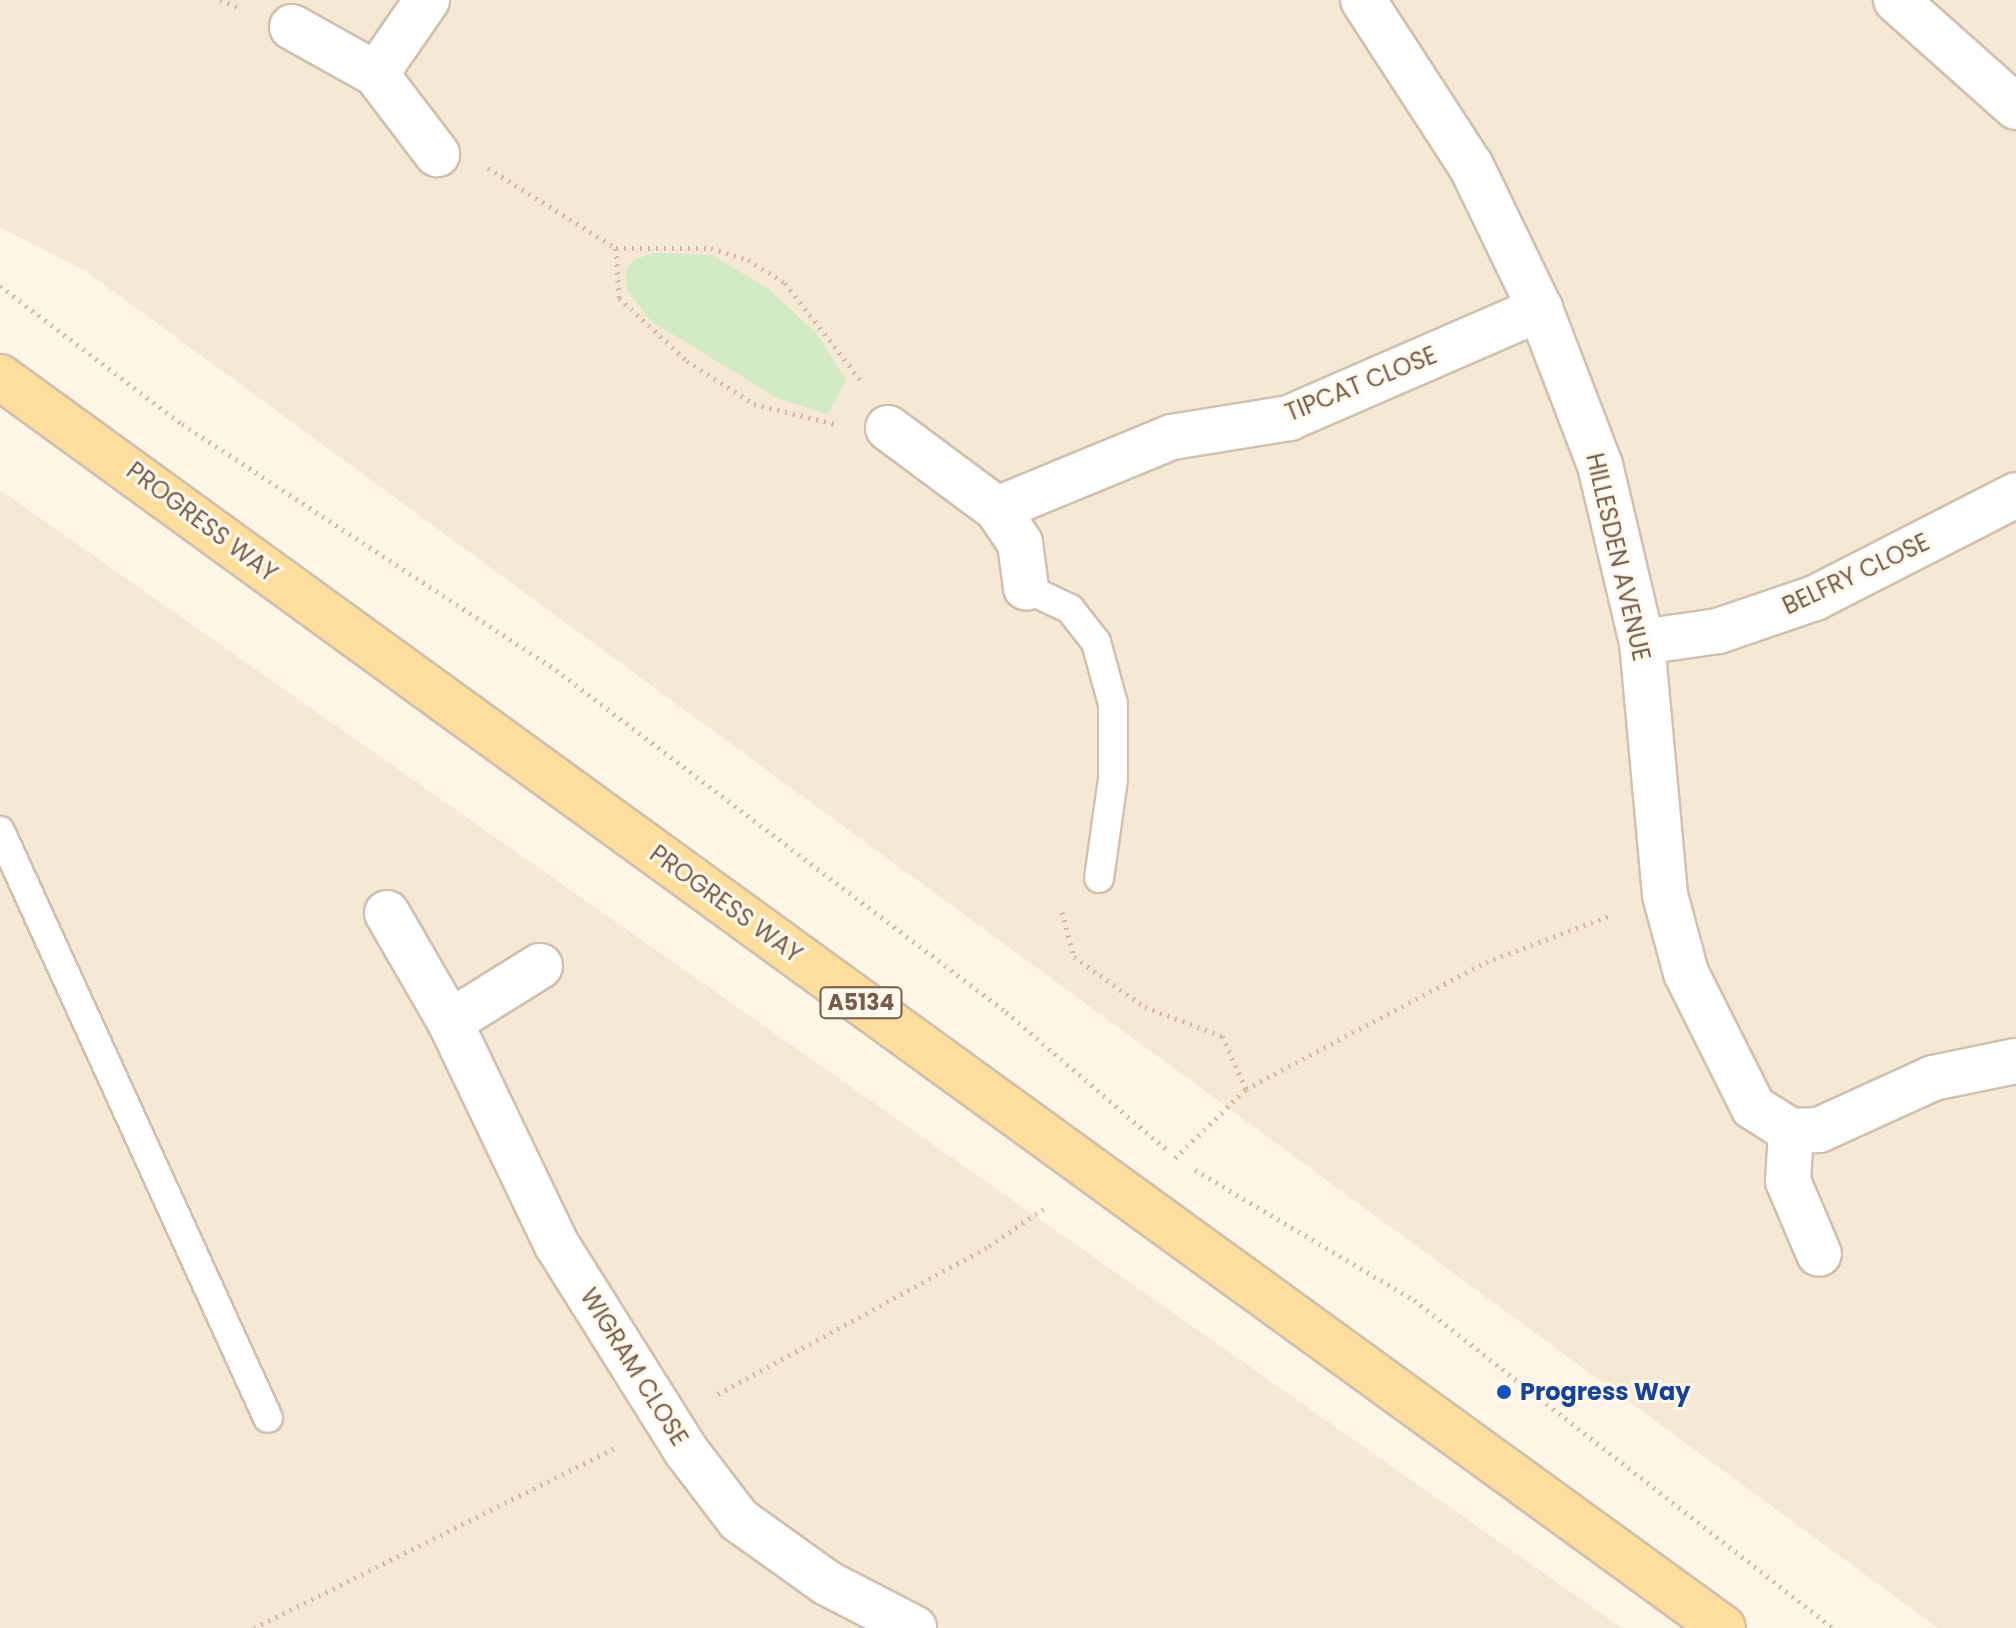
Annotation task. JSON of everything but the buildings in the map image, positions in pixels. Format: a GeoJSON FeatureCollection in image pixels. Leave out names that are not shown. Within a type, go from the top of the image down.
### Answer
{"type":"FeatureCollection","features":[{"type":"Feature","properties":{"kind":"main road","name":"PROGRESS WAY"},"geometry":{"type":"LineString","coordinates":[[0,377],[1723,1628]]}},
{"type":"Feature","properties":{"kind":"street"},"geometry":{"type":"LineString","coordinates":[[376,74],[427,0]]}},
{"type":"Feature","properties":{"kind":"street","name":"HILLESDEN AVENUE"},"geometry":{"type":"LineString","coordinates":[[1363,0],[1471,166],[1540,309],[1600,465],[1642,642],[1665,895],[1686,973],[1753,1107],[1791,1131]]}},
{"type":"Feature","properties":{"kind":"street"},"geometry":{"type":"LineString","coordinates":[[1896,0],[2016,107]]}},
{"type":"Feature","properties":{"kind":"street"},"geometry":{"type":"LineString","coordinates":[[292,27],[376,74],[437,154]]}},
{"type":"Feature","properties":{"kind":"street","name":"TIPCAT CLOSE"},"geometry":{"type":"LineString","coordinates":[[997,509],[1172,437],[1289,418],[1540,309]]}},
{"type":"Feature","properties":{"kind":"street"},"geometry":{"type":"LineString","coordinates":[[888,428],[997,509],[1020,543],[1026,588]]}},
{"type":"Feature","properties":{"kind":"street","name":"BELFRY CLOSE"},"geometry":{"type":"LineString","coordinates":[[1642,642],[1718,631],[1815,598],[2016,495]]}},
{"type":"Feature","properties":{"kind":"street","name":"WIGRAM CLOSE"},"geometry":{"type":"LineString","coordinates":[[387,913],[450,1022],[557,1245],[667,1421],[739,1520],[827,1583],[914,1628]]}},
{"type":"Feature","properties":{"kind":"street"},"geometry":{"type":"LineString","coordinates":[[450,1022],[540,966]]}},
{"type":"Feature","properties":{"kind":"street"},"geometry":{"type":"LineString","coordinates":[[1819,1254],[1788,1181],[1791,1131],[1843,1122],[1933,1078],[2016,1061]]}},
{"type":"Feature","properties":{"kind":"lane"},"geometry":{"type":"LineString","coordinates":[[1026,588],[1070,609],[1096,642],[1113,704],[1113,779],[1099,878]]}},
{"type":"Feature","properties":{"kind":"lane"},"geometry":{"type":"LineString","coordinates":[[0,831],[268,1418]]}},
{"type":"Feature","properties":{"kind":"path"},"geometry":{"type":"LineString","coordinates":[[437,154],[497,170],[616,248],[711,248],[785,283],[848,356],[888,428]]}},
{"type":"Feature","properties":{"kind":"path"},"geometry":{"type":"LineString","coordinates":[[616,248],[619,298],[687,361],[754,404],[888,428]]}},
{"type":"Feature","properties":{"kind":"path"},"geometry":{"type":"LineString","coordinates":[[0,286],[182,424],[556,670],[1006,1012],[1175,1158],[1414,1300],[1833,1628]]}},
{"type":"Feature","properties":{"kind":"path"},"geometry":{"type":"LineString","coordinates":[[1175,1158],[1246,1089],[1486,962],[1665,895]]}},
{"type":"Feature","properties":{"kind":"path"},"geometry":{"type":"LineString","coordinates":[[254,1628],[667,1421],[989,1246],[1051,1203],[1063,1212]]}},
{"type":"Feature","properties":{"kind":"shaded area"},"geometry":{"type":"Polygon","coordinates":[[[0,0],[2016,0],[2016,1628],[1938,1628],[87,272],[0,227],[0,0]]]}},
{"type":"Feature","properties":{"kind":"shaded area"},"geometry":{"type":"Polygon","coordinates":[[[0,490],[1085,1251],[1622,1628],[0,1628],[0,490]]]}},
{"type":"Feature","properties":{"kind":"green space"},"geometry":{"type":"Polygon","coordinates":[[[655,253],[712,255],[767,288],[816,333],[846,380],[828,414],[779,399],[651,321],[627,290],[626,271],[633,260],[655,253]]]}},
{"type":"Feature","properties":{"kind":"place","name":"Progress Way"},"geometry":{"type":"Point","coordinates":[1504,1392]}}]}
